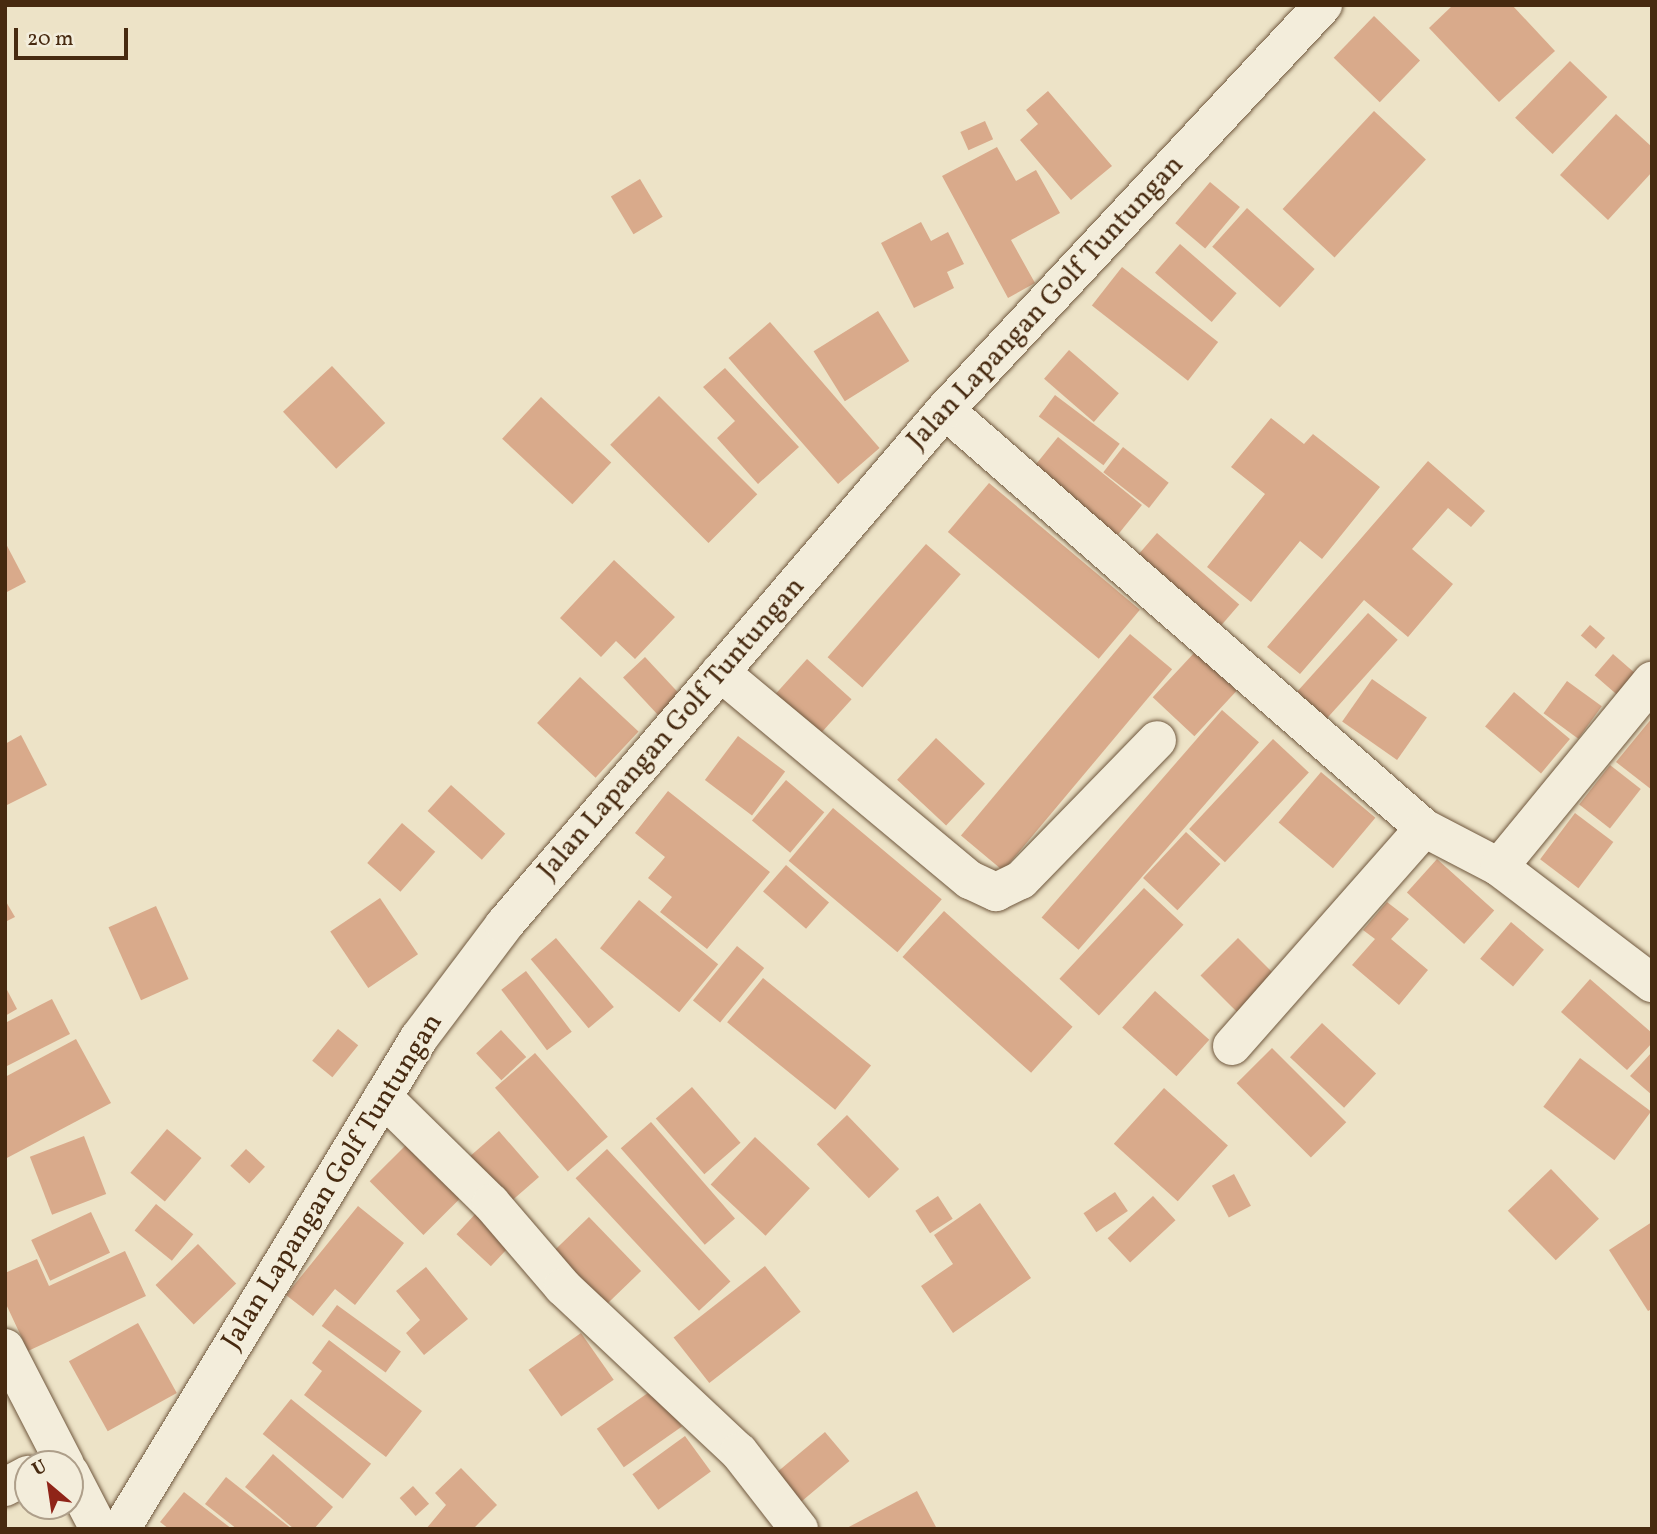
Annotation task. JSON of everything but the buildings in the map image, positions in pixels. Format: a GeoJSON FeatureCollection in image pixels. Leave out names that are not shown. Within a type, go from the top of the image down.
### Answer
{"type":"FeatureCollection","features":[{"type":"Feature","properties":{"kind":"street","name":"Jalan Lapangan Golf Tuntungan"},"geometry":{"type":"LineString","coordinates":[[121,1529],[383,1097],[504,925],[945,410],[1322,5]]}},
{"type":"Feature","properties":{"kind":"street"},"geometry":{"type":"LineString","coordinates":[[945,410],[1424,828],[1499,867],[1652,983]]}},
{"type":"Feature","properties":{"kind":"street"},"geometry":{"type":"LineString","coordinates":[[720,672],[970,880],[996,892],[1021,880],[1157,740]]}},
{"type":"Feature","properties":{"kind":"street"},"geometry":{"type":"LineString","coordinates":[[1499,867],[1652,681]]}},
{"type":"Feature","properties":{"kind":"street"},"geometry":{"type":"LineString","coordinates":[[1232,1046],[1424,828]]}},
{"type":"Feature","properties":{"kind":"street"},"geometry":{"type":"LineString","coordinates":[[383,1097],[491,1203],[562,1287],[739,1452],[799,1529]]}},
{"type":"Feature","properties":{"kind":"street"},"geometry":{"type":"LineString","coordinates":[[5,1348],[55,1450]]}},
{"type":"Feature","properties":{"kind":"street"},"geometry":{"type":"LineString","coordinates":[[84,1503],[99,1529]]}}]}
